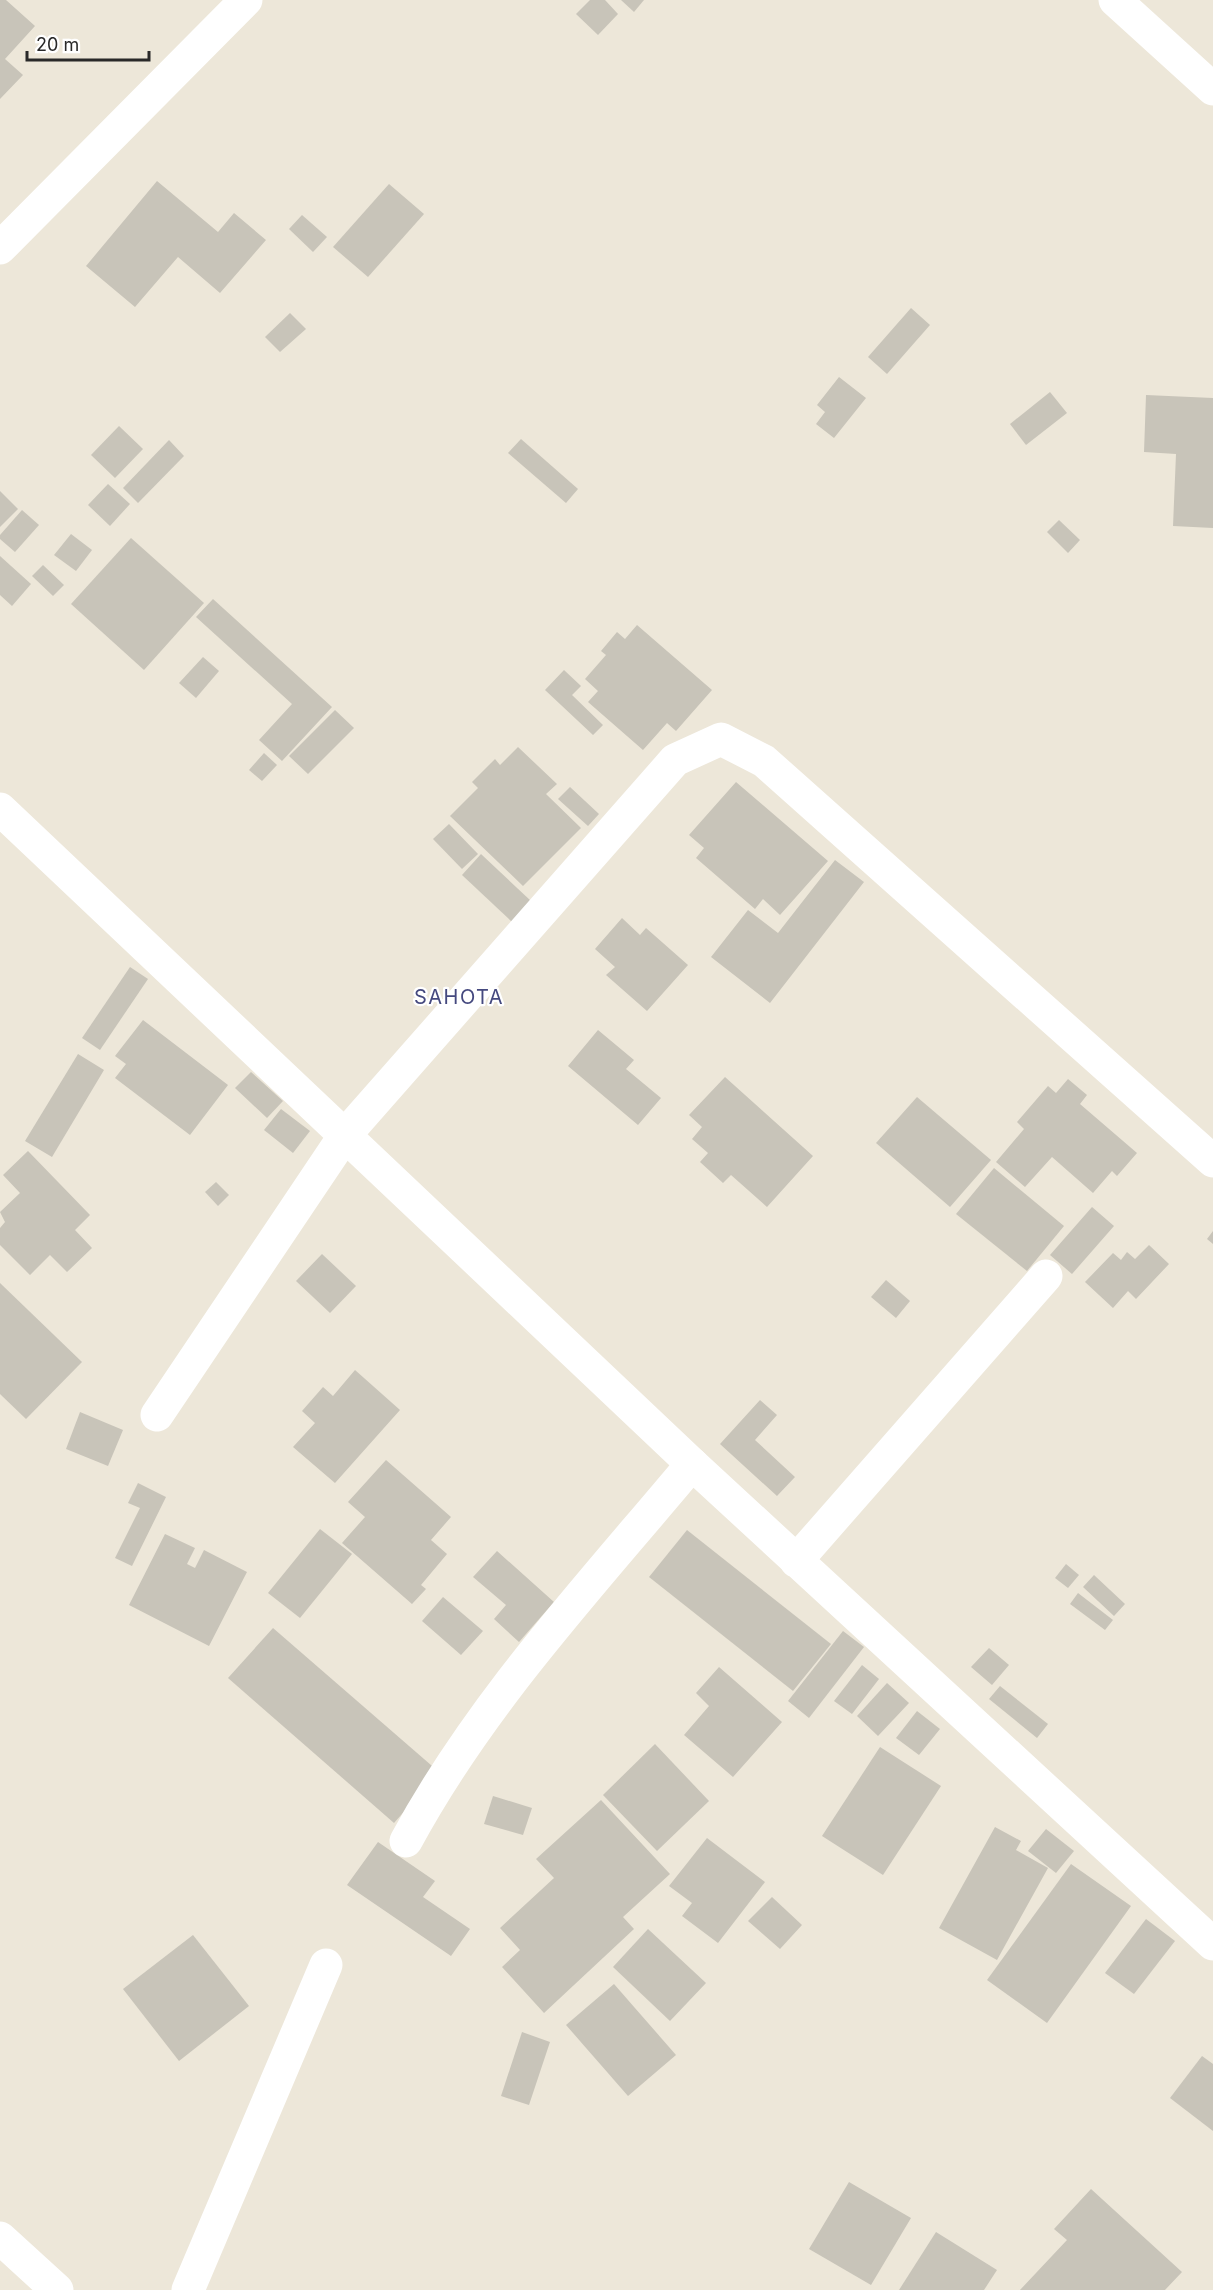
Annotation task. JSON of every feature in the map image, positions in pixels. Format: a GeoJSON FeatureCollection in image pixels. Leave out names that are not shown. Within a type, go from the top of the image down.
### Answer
{"type":"FeatureCollection","features":[{"type":"Feature","properties":{"kind":"street"},"geometry":{"type":"LineString","coordinates":[[0,248],[246,0]]}},
{"type":"Feature","properties":{"kind":"street"},"geometry":{"type":"LineString","coordinates":[[1115,0],[1213,89]]}},
{"type":"Feature","properties":{"kind":"street"},"geometry":{"type":"LineString","coordinates":[[157,1415],[345,1135],[675,760],[722,740],[764,760],[1213,1161]]}},
{"type":"Feature","properties":{"kind":"street"},"geometry":{"type":"LineString","coordinates":[[0,809],[692,1464],[1213,1944]]}},
{"type":"Feature","properties":{"kind":"street"},"geometry":{"type":"LineString","coordinates":[[796,1561],[1046,1276]]}},
{"type":"Feature","properties":{"kind":"street"},"geometry":{"type":"LineString","coordinates":[[406,1841],[434,1790],[504,1691],[692,1464]]}},
{"type":"Feature","properties":{"kind":"street"},"geometry":{"type":"LineString","coordinates":[[188,2290],[326,1965]]}},
{"type":"Feature","properties":{"kind":"street"},"geometry":{"type":"LineString","coordinates":[[0,2238],[57,2290]]}},
{"type":"Feature","properties":{"kind":"building"},"geometry":{"type":"Polygon","coordinates":[[[0,0],[6,0],[35,26],[5,59],[23,75],[0,99],[0,0]]]}},
{"type":"Feature","properties":{"kind":"building"},"geometry":{"type":"Polygon","coordinates":[[[590,0],[605,0],[618,14],[598,35],[576,14],[590,0]]]}},
{"type":"Feature","properties":{"kind":"building"},"geometry":{"type":"Polygon","coordinates":[[[621,0],[644,0],[634,12],[621,0]]]}},
{"type":"Feature","properties":{"kind":"building"},"geometry":{"type":"Polygon","coordinates":[[[157,181],[218,232],[234,213],[266,240],[220,293],[178,257],[135,307],[86,266],[157,181]]]}},
{"type":"Feature","properties":{"kind":"building"},"geometry":{"type":"Polygon","coordinates":[[[389,184],[424,214],[368,277],[333,247],[389,184]]]}},
{"type":"Feature","properties":{"kind":"building"},"geometry":{"type":"Polygon","coordinates":[[[302,215],[327,237],[313,252],[289,229],[302,215]]]}},
{"type":"Feature","properties":{"kind":"building"},"geometry":{"type":"Polygon","coordinates":[[[911,308],[930,325],[887,374],[868,357],[911,308]]]}},
{"type":"Feature","properties":{"kind":"building"},"geometry":{"type":"Polygon","coordinates":[[[290,313],[306,329],[280,352],[265,337],[290,313]]]}},
{"type":"Feature","properties":{"kind":"building"},"geometry":{"type":"Polygon","coordinates":[[[839,377],[866,398],[834,438],[816,424],[825,412],[817,405],[839,377]]]}},
{"type":"Feature","properties":{"kind":"building"},"geometry":{"type":"Polygon","coordinates":[[[1050,392],[1067,413],[1026,445],[1010,424],[1050,392]]]}},
{"type":"Feature","properties":{"kind":"building"},"geometry":{"type":"Polygon","coordinates":[[[1146,395],[1213,398],[1213,528],[1173,526],[1176,454],[1144,452],[1146,395]]]}},
{"type":"Feature","properties":{"kind":"building"},"geometry":{"type":"Polygon","coordinates":[[[119,426],[143,449],[115,478],[91,455],[119,426]]]}},
{"type":"Feature","properties":{"kind":"building"},"geometry":{"type":"Polygon","coordinates":[[[521,439],[578,489],[566,503],[508,453],[521,439]]]}},
{"type":"Feature","properties":{"kind":"building"},"geometry":{"type":"Polygon","coordinates":[[[169,440],[184,456],[138,503],[123,488],[169,440]]]}},
{"type":"Feature","properties":{"kind":"building"},"geometry":{"type":"Polygon","coordinates":[[[108,484],[130,504],[110,526],[88,505],[108,484]]]}},
{"type":"Feature","properties":{"kind":"building"},"geometry":{"type":"Polygon","coordinates":[[[0,491],[18,509],[0,527],[0,491]]]}},
{"type":"Feature","properties":{"kind":"building"},"geometry":{"type":"Polygon","coordinates":[[[22,510],[39,525],[15,552],[0,539],[0,535],[22,510]]]}},
{"type":"Feature","properties":{"kind":"building"},"geometry":{"type":"Polygon","coordinates":[[[1059,520],[1080,540],[1068,553],[1047,532],[1059,520]]]}},
{"type":"Feature","properties":{"kind":"building"},"geometry":{"type":"Polygon","coordinates":[[[71,534],[92,550],[76,571],[54,555],[71,534]]]}},
{"type":"Feature","properties":{"kind":"building"},"geometry":{"type":"Polygon","coordinates":[[[131,538],[204,603],[144,670],[71,604],[131,538]]]}},
{"type":"Feature","properties":{"kind":"building"},"geometry":{"type":"Polygon","coordinates":[[[0,556],[31,584],[12,606],[0,595],[0,556]]]}},
{"type":"Feature","properties":{"kind":"building"},"geometry":{"type":"Polygon","coordinates":[[[43,565],[64,585],[53,596],[32,576],[43,565]]]}},
{"type":"Feature","properties":{"kind":"building"},"geometry":{"type":"Polygon","coordinates":[[[213,599],[332,707],[282,761],[259,740],[292,704],[196,617],[213,599]]]}},
{"type":"Feature","properties":{"kind":"building"},"geometry":{"type":"Polygon","coordinates":[[[637,625],[712,690],[676,731],[667,723],[643,750],[588,702],[598,691],[585,679],[606,655],[601,651],[617,632],[625,639],[637,625]]]}},
{"type":"Feature","properties":{"kind":"building"},"geometry":{"type":"Polygon","coordinates":[[[203,657],[219,671],[196,698],[179,683],[203,657]]]}},
{"type":"Feature","properties":{"kind":"building"},"geometry":{"type":"Polygon","coordinates":[[[564,670],[581,686],[572,695],[603,725],[593,735],[545,690],[564,670]]]}},
{"type":"Feature","properties":{"kind":"building"},"geometry":{"type":"Polygon","coordinates":[[[335,710],[354,728],[308,774],[289,756],[335,710]]]}},
{"type":"Feature","properties":{"kind":"building"},"geometry":{"type":"Polygon","coordinates":[[[518,747],[557,784],[546,794],[581,828],[523,886],[450,816],[478,788],[472,782],[495,759],[500,765],[518,747]]]}},
{"type":"Feature","properties":{"kind":"building"},"geometry":{"type":"Polygon","coordinates":[[[264,753],[277,765],[262,781],[249,770],[264,753]]]}},
{"type":"Feature","properties":{"kind":"building"},"geometry":{"type":"Polygon","coordinates":[[[736,782],[828,861],[780,915],[763,899],[755,909],[696,858],[704,848],[689,835],[736,782]]]}},
{"type":"Feature","properties":{"kind":"building"},"geometry":{"type":"Polygon","coordinates":[[[570,787],[599,814],[588,826],[558,799],[570,787]]]}},
{"type":"Feature","properties":{"kind":"building"},"geometry":{"type":"Polygon","coordinates":[[[449,824],[478,854],[462,869],[433,839],[449,824]]]}},
{"type":"Feature","properties":{"kind":"building"},"geometry":{"type":"Polygon","coordinates":[[[481,854],[531,901],[512,922],[462,875],[481,854]]]}},
{"type":"Feature","properties":{"kind":"building"},"geometry":{"type":"Polygon","coordinates":[[[835,860],[864,882],[770,1003],[711,957],[748,910],[778,933],[835,860]]]}},
{"type":"Feature","properties":{"kind":"building"},"geometry":{"type":"Polygon","coordinates":[[[622,918],[640,935],[646,928],[688,965],[647,1011],[606,975],[615,967],[595,949],[622,918]]]}},
{"type":"Feature","properties":{"kind":"building"},"geometry":{"type":"Polygon","coordinates":[[[130,967],[148,979],[100,1050],[82,1038],[130,967]]]}},
{"type":"Feature","properties":{"kind":"building"},"geometry":{"type":"Polygon","coordinates":[[[143,1020],[228,1085],[190,1135],[115,1078],[126,1064],[115,1056],[143,1020]]]}},
{"type":"Feature","properties":{"kind":"building"},"geometry":{"type":"Polygon","coordinates":[[[598,1030],[634,1060],[626,1069],[661,1098],[638,1125],[568,1066],[598,1030]]]}},
{"type":"Feature","properties":{"kind":"building"},"geometry":{"type":"Polygon","coordinates":[[[78,1054],[104,1070],[52,1157],[25,1141],[78,1054]]]}},
{"type":"Feature","properties":{"kind":"building"},"geometry":{"type":"Polygon","coordinates":[[[251,1072],[283,1101],[267,1118],[235,1088],[251,1072]]]}},
{"type":"Feature","properties":{"kind":"building"},"geometry":{"type":"Polygon","coordinates":[[[725,1077],[813,1156],[767,1207],[731,1175],[723,1183],[700,1162],[708,1153],[692,1139],[702,1127],[689,1115],[725,1077]]]}},
{"type":"Feature","properties":{"kind":"building"},"geometry":{"type":"Polygon","coordinates":[[[1068,1079],[1087,1095],[1080,1104],[1137,1153],[1117,1176],[1112,1171],[1093,1193],[1052,1157],[1025,1187],[996,1162],[1024,1129],[1017,1122],[1048,1086],[1056,1093],[1068,1079]]]}},
{"type":"Feature","properties":{"kind":"building"},"geometry":{"type":"Polygon","coordinates":[[[917,1097],[991,1160],[950,1207],[876,1143],[917,1097]]]}},
{"type":"Feature","properties":{"kind":"building"},"geometry":{"type":"Polygon","coordinates":[[[281,1109],[310,1131],[293,1153],[264,1130],[281,1109]]]}},
{"type":"Feature","properties":{"kind":"building"},"geometry":{"type":"Polygon","coordinates":[[[28,1151],[90,1215],[75,1230],[92,1248],[67,1272],[50,1255],[30,1275],[0,1245],[0,1228],[5,1222],[0,1212],[20,1193],[3,1175],[28,1151]]]}},
{"type":"Feature","properties":{"kind":"building"},"geometry":{"type":"Polygon","coordinates":[[[994,1168],[1064,1226],[1027,1271],[956,1214],[994,1168]]]}},
{"type":"Feature","properties":{"kind":"building"},"geometry":{"type":"Polygon","coordinates":[[[216,1182],[229,1195],[218,1206],[205,1192],[216,1182]]]}},
{"type":"Feature","properties":{"kind":"building"},"geometry":{"type":"Polygon","coordinates":[[[1092,1207],[1114,1226],[1072,1274],[1050,1255],[1092,1207]]]}},
{"type":"Feature","properties":{"kind":"building"},"geometry":{"type":"Polygon","coordinates":[[[1213,1231],[1213,1244],[1207,1239],[1213,1231]]]}},
{"type":"Feature","properties":{"kind":"building"},"geometry":{"type":"Polygon","coordinates":[[[1149,1245],[1169,1264],[1136,1299],[1128,1291],[1113,1308],[1085,1282],[1113,1253],[1121,1260],[1127,1252],[1135,1259],[1149,1245]]]}},
{"type":"Feature","properties":{"kind":"building"},"geometry":{"type":"Polygon","coordinates":[[[322,1254],[356,1286],[330,1313],[296,1281],[322,1254]]]}},
{"type":"Feature","properties":{"kind":"building"},"geometry":{"type":"Polygon","coordinates":[[[886,1280],[910,1301],[896,1318],[871,1297],[886,1280]]]}},
{"type":"Feature","properties":{"kind":"building"},"geometry":{"type":"Polygon","coordinates":[[[0,1283],[82,1362],[26,1419],[0,1394],[0,1283]]]}},
{"type":"Feature","properties":{"kind":"building"},"geometry":{"type":"Polygon","coordinates":[[[355,1370],[400,1410],[335,1483],[293,1447],[315,1423],[302,1411],[323,1387],[333,1396],[355,1370]]]}},
{"type":"Feature","properties":{"kind":"building"},"geometry":{"type":"Polygon","coordinates":[[[760,1400],[777,1415],[755,1440],[795,1477],[777,1496],[720,1444],[760,1400]]]}},
{"type":"Feature","properties":{"kind":"building"},"geometry":{"type":"Polygon","coordinates":[[[80,1412],[123,1430],[108,1466],[66,1449],[80,1412]]]}},
{"type":"Feature","properties":{"kind":"building"},"geometry":{"type":"Polygon","coordinates":[[[386,1460],[451,1517],[431,1540],[447,1554],[421,1585],[426,1589],[412,1604],[342,1543],[365,1517],[348,1502],[386,1460]]]}},
{"type":"Feature","properties":{"kind":"building"},"geometry":{"type":"Polygon","coordinates":[[[138,1483],[166,1497],[132,1566],[115,1558],[140,1508],[128,1503],[138,1483]]]}},
{"type":"Feature","properties":{"kind":"building"},"geometry":{"type":"Polygon","coordinates":[[[320,1529],[352,1554],[300,1618],[268,1593],[320,1529]]]}},
{"type":"Feature","properties":{"kind":"building"},"geometry":{"type":"Polygon","coordinates":[[[687,1530],[831,1644],[793,1691],[649,1577],[687,1530]]]}},
{"type":"Feature","properties":{"kind":"building"},"geometry":{"type":"Polygon","coordinates":[[[165,1534],[195,1548],[187,1564],[195,1568],[204,1550],[247,1572],[209,1646],[129,1605],[165,1534]]]}},
{"type":"Feature","properties":{"kind":"building"},"geometry":{"type":"Polygon","coordinates":[[[497,1551],[554,1602],[519,1642],[494,1619],[506,1605],[473,1577],[497,1551]]]}},
{"type":"Feature","properties":{"kind":"building"},"geometry":{"type":"Polygon","coordinates":[[[1066,1564],[1079,1575],[1068,1588],[1055,1578],[1066,1564]]]}},
{"type":"Feature","properties":{"kind":"building"},"geometry":{"type":"Polygon","coordinates":[[[1094,1575],[1125,1604],[1114,1616],[1083,1587],[1094,1575]]]}},
{"type":"Feature","properties":{"kind":"building"},"geometry":{"type":"Polygon","coordinates":[[[1078,1593],[1113,1620],[1105,1630],[1070,1604],[1078,1593]]]}},
{"type":"Feature","properties":{"kind":"building"},"geometry":{"type":"Polygon","coordinates":[[[443,1597],[483,1631],[461,1655],[422,1621],[443,1597]]]}},
{"type":"Feature","properties":{"kind":"building"},"geometry":{"type":"Polygon","coordinates":[[[273,1628],[439,1772],[394,1823],[228,1678],[273,1628]]]}},
{"type":"Feature","properties":{"kind":"building"},"geometry":{"type":"Polygon","coordinates":[[[843,1631],[864,1647],[809,1718],[788,1701],[843,1631]]]}},
{"type":"Feature","properties":{"kind":"building"},"geometry":{"type":"Polygon","coordinates":[[[989,1648],[1009,1665],[992,1685],[971,1667],[989,1648]]]}},
{"type":"Feature","properties":{"kind":"building"},"geometry":{"type":"Polygon","coordinates":[[[862,1665],[879,1679],[852,1714],[834,1701],[862,1665]]]}},
{"type":"Feature","properties":{"kind":"building"},"geometry":{"type":"Polygon","coordinates":[[[719,1667],[782,1722],[733,1777],[684,1735],[709,1706],[696,1693],[719,1667]]]}},
{"type":"Feature","properties":{"kind":"building"},"geometry":{"type":"Polygon","coordinates":[[[887,1683],[909,1703],[878,1736],[857,1716],[887,1683]]]}},
{"type":"Feature","properties":{"kind":"building"},"geometry":{"type":"Polygon","coordinates":[[[1000,1686],[1048,1724],[1037,1738],[989,1699],[1000,1686]]]}},
{"type":"Feature","properties":{"kind":"building"},"geometry":{"type":"Polygon","coordinates":[[[917,1711],[940,1729],[919,1755],[896,1738],[917,1711]]]}},
{"type":"Feature","properties":{"kind":"building"},"geometry":{"type":"Polygon","coordinates":[[[655,1744],[709,1801],[657,1851],[603,1795],[655,1744]]]}},
{"type":"Feature","properties":{"kind":"building"},"geometry":{"type":"Polygon","coordinates":[[[880,1747],[941,1786],[883,1875],[822,1836],[880,1747]]]}},
{"type":"Feature","properties":{"kind":"building"},"geometry":{"type":"Polygon","coordinates":[[[493,1796],[532,1808],[523,1835],[484,1824],[493,1796]]]}},
{"type":"Feature","properties":{"kind":"building"},"geometry":{"type":"Polygon","coordinates":[[[601,1800],[670,1874],[623,1917],[634,1929],[544,2013],[502,1967],[520,1950],[500,1928],[554,1878],[536,1859],[601,1800]]]}},
{"type":"Feature","properties":{"kind":"building"},"geometry":{"type":"Polygon","coordinates":[[[995,1827],[1021,1841],[1016,1850],[1048,1868],[997,1960],[939,1928],[995,1827]]]}},
{"type":"Feature","properties":{"kind":"building"},"geometry":{"type":"Polygon","coordinates":[[[1046,1829],[1074,1851],[1056,1873],[1028,1851],[1046,1829]]]}},
{"type":"Feature","properties":{"kind":"building"},"geometry":{"type":"Polygon","coordinates":[[[707,1838],[765,1882],[718,1943],[682,1916],[692,1903],[669,1886],[707,1838]]]}},
{"type":"Feature","properties":{"kind":"building"},"geometry":{"type":"Polygon","coordinates":[[[378,1842],[435,1881],[423,1897],[470,1929],[451,1956],[347,1885],[378,1842]]]}},
{"type":"Feature","properties":{"kind":"building"},"geometry":{"type":"Polygon","coordinates":[[[1071,1864],[1131,1906],[1047,2023],[987,1980],[1071,1864]]]}},
{"type":"Feature","properties":{"kind":"building"},"geometry":{"type":"Polygon","coordinates":[[[772,1897],[802,1925],[780,1949],[748,1921],[772,1897]]]}},
{"type":"Feature","properties":{"kind":"building"},"geometry":{"type":"Polygon","coordinates":[[[1146,1919],[1175,1941],[1134,1994],[1105,1973],[1146,1919]]]}},
{"type":"Feature","properties":{"kind":"building"},"geometry":{"type":"Polygon","coordinates":[[[648,1929],[706,1983],[670,2021],[613,1967],[648,1929]]]}},
{"type":"Feature","properties":{"kind":"building"},"geometry":{"type":"Polygon","coordinates":[[[193,1935],[249,2006],[179,2061],[123,1989],[193,1935]]]}},
{"type":"Feature","properties":{"kind":"building"},"geometry":{"type":"Polygon","coordinates":[[[614,1984],[676,2055],[628,2096],[566,2025],[614,1984]]]}},
{"type":"Feature","properties":{"kind":"building"},"geometry":{"type":"Polygon","coordinates":[[[522,2032],[550,2042],[529,2105],[501,2096],[522,2032]]]}},
{"type":"Feature","properties":{"kind":"building"},"geometry":{"type":"Polygon","coordinates":[[[1202,2056],[1213,2064],[1213,2131],[1170,2098],[1202,2056]]]}},
{"type":"Feature","properties":{"kind":"building"},"geometry":{"type":"Polygon","coordinates":[[[849,2182],[911,2218],[871,2285],[809,2249],[849,2182]]]}},
{"type":"Feature","properties":{"kind":"building"},"geometry":{"type":"Polygon","coordinates":[[[1091,2189],[1182,2272],[1165,2290],[1020,2290],[1067,2240],[1054,2229],[1091,2189]]]}},
{"type":"Feature","properties":{"kind":"building"},"geometry":{"type":"Polygon","coordinates":[[[936,2232],[997,2270],[984,2290],[899,2290],[936,2232]]]}},
{"type":"Feature","properties":{"kind":"district","name":"SAHOTA"},"geometry":{"type":"Point","coordinates":[459,997]}}]}
